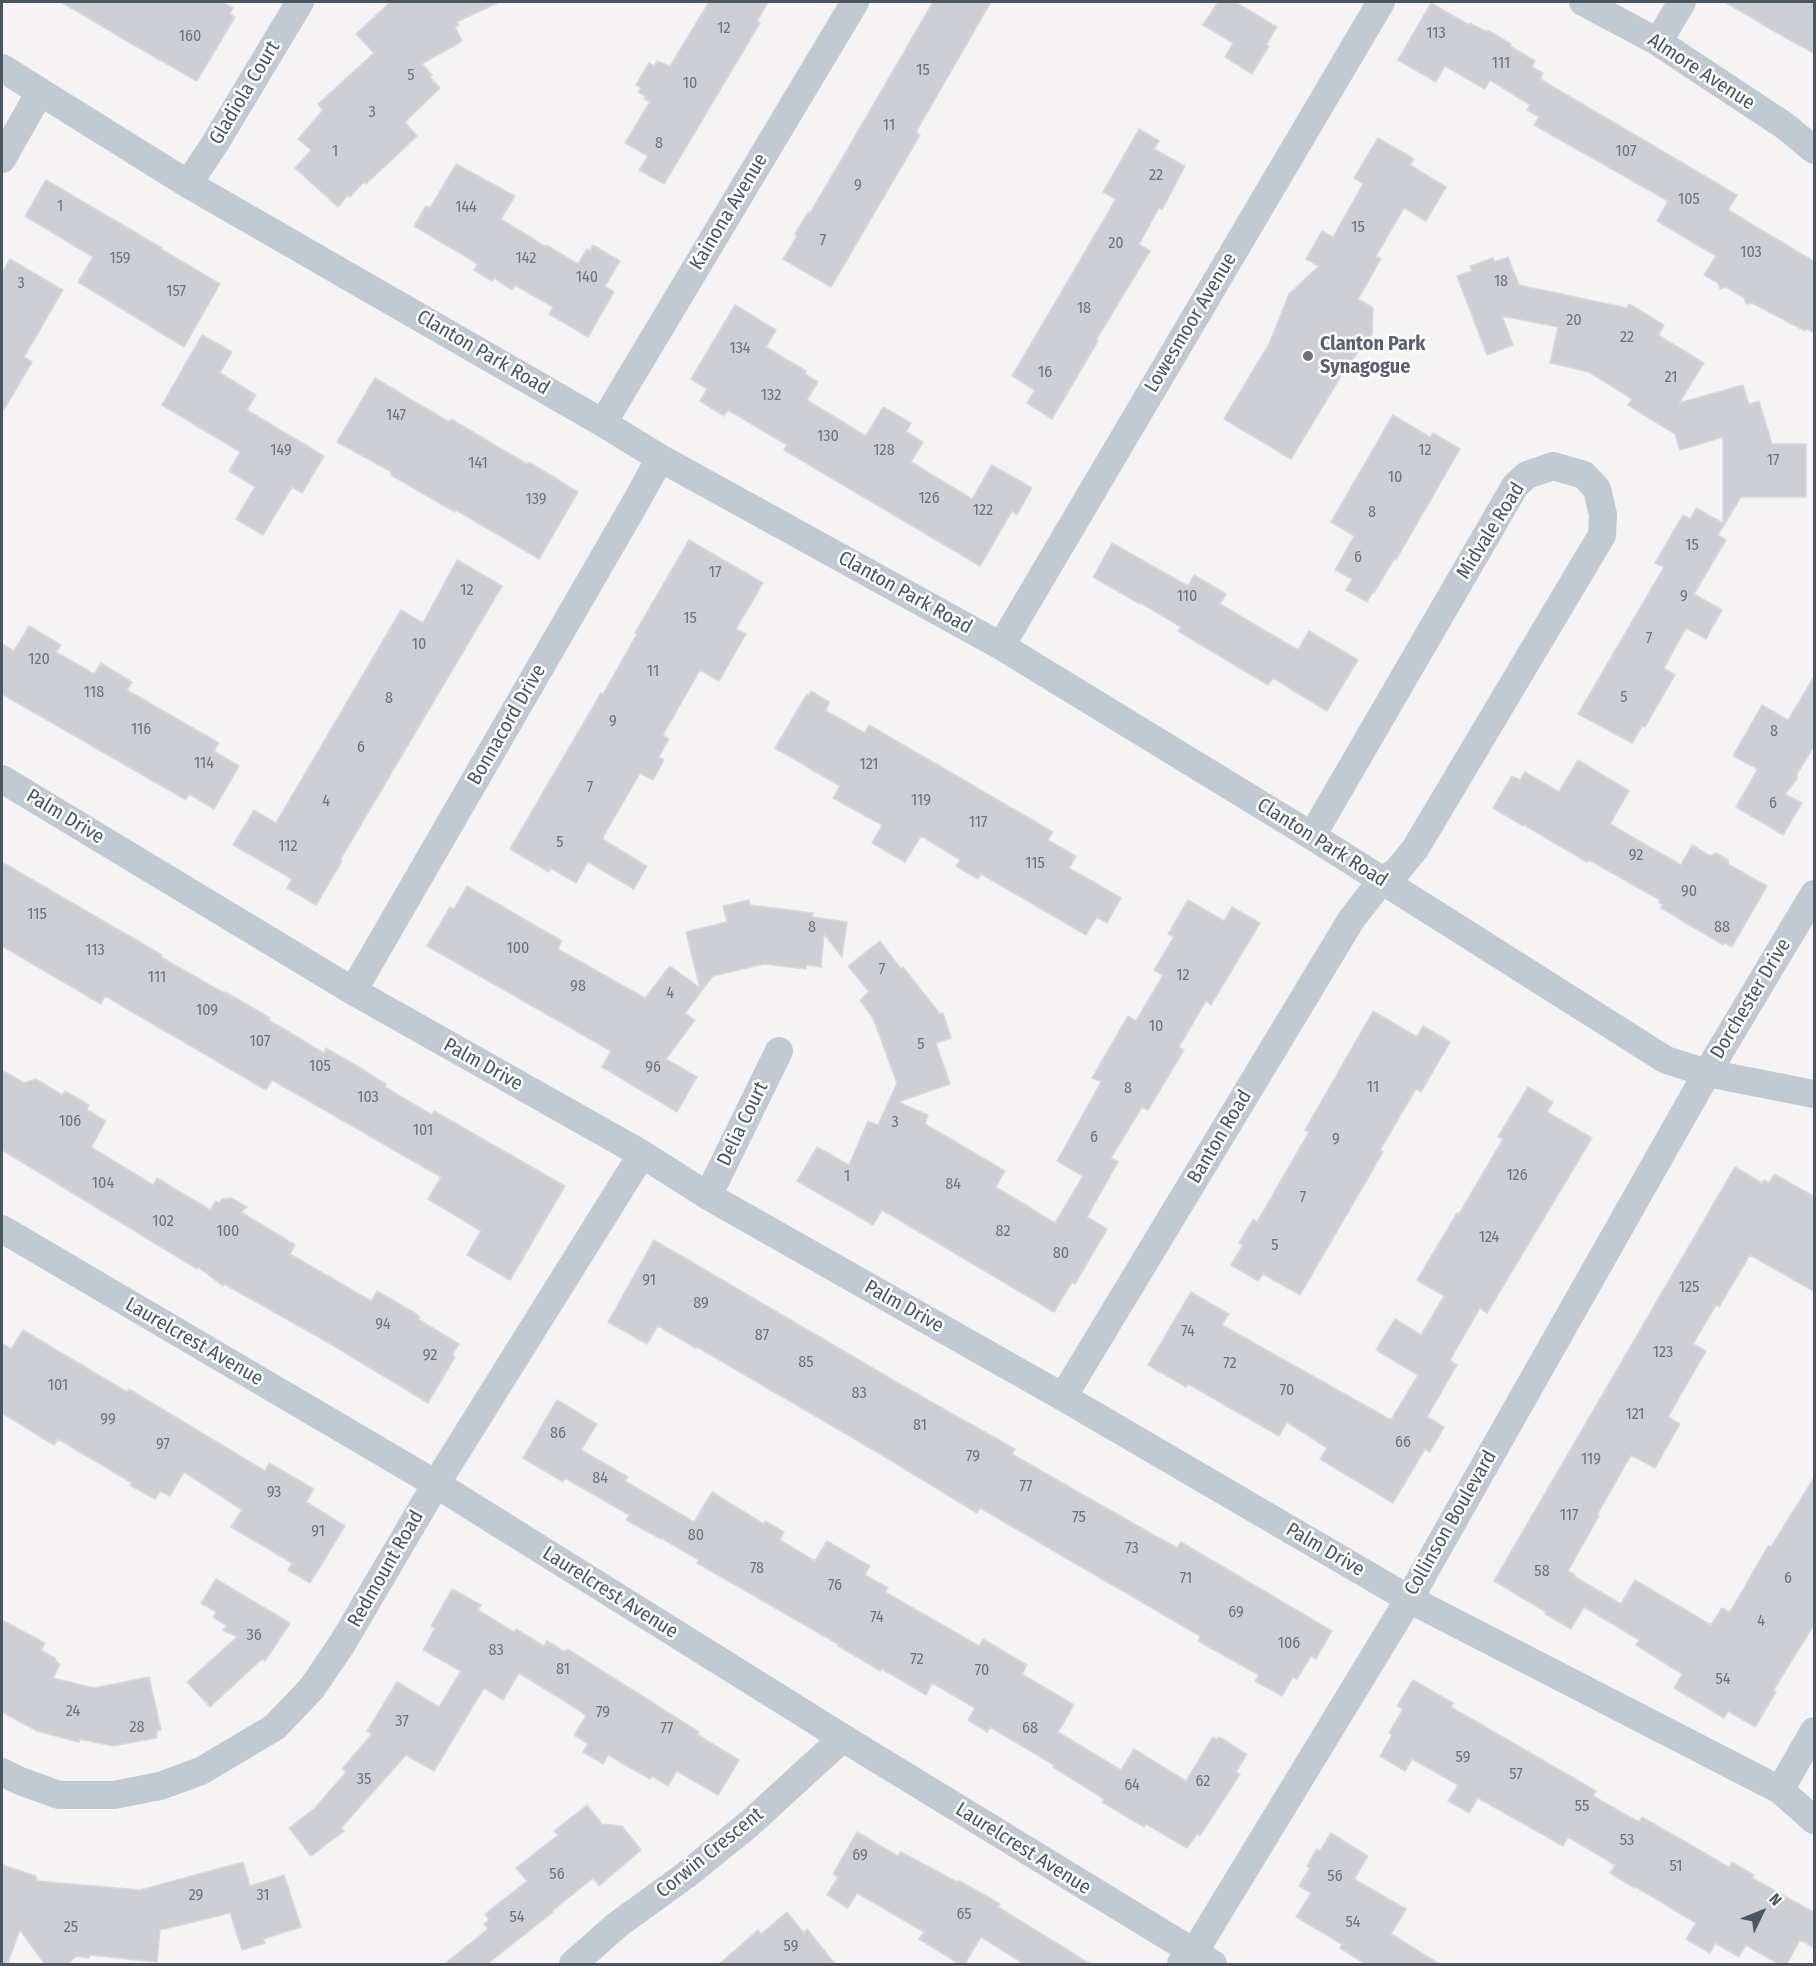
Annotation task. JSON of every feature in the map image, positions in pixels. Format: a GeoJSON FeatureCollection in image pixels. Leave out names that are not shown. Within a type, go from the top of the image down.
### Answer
{"type":"FeatureCollection","features":[{"type":"Feature","properties":{"kind":"street","name":"Gladiola Court"},"geometry":{"type":"LineString","coordinates":[[188,184],[300,2]]}},
{"type":"Feature","properties":{"kind":"street","name":"Kainona Avenue"},"geometry":{"type":"LineString","coordinates":[[603,423],[855,2]]}},
{"type":"Feature","properties":{"kind":"street","name":"Lowesmoor Avenue"},"geometry":{"type":"LineString","coordinates":[[1001,646],[1381,2]]}},
{"type":"Feature","properties":{"kind":"street","name":"Almore Avenue"},"geometry":{"type":"LineString","coordinates":[[1583,2],[1658,42],[1785,126],[1815,150]]}},
{"type":"Feature","properties":{"kind":"street"},"geometry":{"type":"LineString","coordinates":[[1658,42],[1682,2]]}},
{"type":"Feature","properties":{"kind":"street","name":"Clanton Park Road"},"geometry":{"type":"LineString","coordinates":[[2,68],[188,184],[660,458],[1001,646],[1312,836],[1666,1060],[1707,1073],[1815,1094]]}},
{"type":"Feature","properties":{"kind":"street"},"geometry":{"type":"LineString","coordinates":[[2,159],[40,92]]}},
{"type":"Feature","properties":{"kind":"street","name":"Bonnacord Drive"},"geometry":{"type":"LineString","coordinates":[[353,992],[660,458]]}},
{"type":"Feature","properties":{"kind":"street","name":"Midvale Road"},"geometry":{"type":"LineString","coordinates":[[1312,836],[1515,486],[1527,475],[1553,466],[1584,475],[1598,489],[1603,515],[1602,535],[1414,849],[1397,872],[1381,881]]}},
{"type":"Feature","properties":{"kind":"street","name":"Palm Drive"},"geometry":{"type":"LineString","coordinates":[[2,779],[353,992],[642,1154],[708,1196],[1063,1397],[1408,1599],[1780,1790],[1815,1820]]}},
{"type":"Feature","properties":{"kind":"street","name":"Banton Road"},"geometry":{"type":"LineString","coordinates":[[1063,1397],[1351,920],[1381,881]]}},
{"type":"Feature","properties":{"kind":"street","name":"Dorchester Drive"},"geometry":{"type":"LineString","coordinates":[[1707,1073],[1815,894]]}},
{"type":"Feature","properties":{"kind":"street","name":"Delia Court"},"geometry":{"type":"LineString","coordinates":[[708,1196],[778,1051]]}},
{"type":"Feature","properties":{"kind":"street","name":"Collinson Boulevard"},"geometry":{"type":"LineString","coordinates":[[1196,1961],[1408,1599],[1707,1073]]}},
{"type":"Feature","properties":{"kind":"street","name":"Redmount Road"},"geometry":{"type":"LineString","coordinates":[[2,1772],[59,1795],[114,1795],[160,1786],[201,1771],[275,1727],[312,1688],[342,1644],[436,1484],[642,1154]]}},
{"type":"Feature","properties":{"kind":"street","name":"Laurelcrest Avenue"},"geometry":{"type":"LineString","coordinates":[[2,1229],[436,1484],[1196,1961]]}},
{"type":"Feature","properties":{"kind":"street"},"geometry":{"type":"LineString","coordinates":[[1780,1790],[1815,1731]]}},
{"type":"Feature","properties":{"kind":"street","name":"Corwin Crescent"},"geometry":{"type":"LineString","coordinates":[[573,1965],[617,1925],[686,1875],[749,1824],[843,1738]]}},
{"type":"Feature","properties":{"kind":"building"},"geometry":{"type":"Polygon","coordinates":[[[61,2],[222,2],[233,8],[230,14],[235,17],[197,81],[61,2]]]}},
{"type":"Feature","properties":{"kind":"building"},"geometry":{"type":"Polygon","coordinates":[[[390,2],[499,2],[457,22],[459,25],[455,27],[462,41],[422,64],[440,88],[405,122],[417,136],[366,184],[364,182],[350,197],[348,195],[338,207],[295,168],[311,150],[298,139],[323,110],[318,104],[374,53],[356,34],[390,2]]]}},
{"type":"Feature","properties":{"kind":"building"},"geometry":{"type":"Polygon","coordinates":[[[709,2],[768,2],[757,21],[760,23],[664,184],[639,170],[648,156],[625,143],[650,102],[638,92],[641,88],[636,85],[649,63],[654,66],[657,61],[670,66],[709,2]]]}},
{"type":"Feature","properties":{"kind":"building"},"geometry":{"type":"Polygon","coordinates":[[[933,2],[991,2],[916,132],[920,135],[831,287],[783,259],[797,236],[795,234],[808,212],[810,213],[933,2]]]}},
{"type":"Feature","properties":{"kind":"building"},"geometry":{"type":"Polygon","coordinates":[[[1218,2],[1235,2],[1277,27],[1266,45],[1269,46],[1252,74],[1225,57],[1233,43],[1203,25],[1218,2]]]}},
{"type":"Feature","properties":{"kind":"building"},"geometry":{"type":"Polygon","coordinates":[[[1725,2],[1815,2],[1815,54],[1772,30],[1725,2]]]}},
{"type":"Feature","properties":{"kind":"building"},"geometry":{"type":"Polygon","coordinates":[[[1431,3],[1469,25],[1470,23],[1487,32],[1488,30],[1511,44],[1510,46],[1535,61],[1532,67],[1543,73],[1540,79],[1737,195],[1728,210],[1815,262],[1815,333],[1806,329],[1805,331],[1752,303],[1746,304],[1744,298],[1726,287],[1720,289],[1718,283],[1704,275],[1716,256],[1657,221],[1668,201],[1534,125],[1539,117],[1527,110],[1530,105],[1490,80],[1485,89],[1445,66],[1436,82],[1398,60],[1431,3]]]}},
{"type":"Feature","properties":{"kind":"building"},"geometry":{"type":"Polygon","coordinates":[[[1139,129],[1159,141],[1154,149],[1185,166],[1162,210],[1159,208],[1139,244],[1150,251],[1052,419],[1027,403],[1035,390],[1012,376],[1116,199],[1103,192],[1139,129]]]}},
{"type":"Feature","properties":{"kind":"building","name":"Clanton Park Synagogue"},"geometry":{"type":"Polygon","coordinates":[[[1378,138],[1414,159],[1410,165],[1446,187],[1426,221],[1404,208],[1376,256],[1381,259],[1358,299],[1373,308],[1372,334],[1346,368],[1291,459],[1224,419],[1269,344],[1289,294],[1319,266],[1306,259],[1322,231],[1333,237],[1363,184],[1354,178],[1378,138]]]}},
{"type":"Feature","properties":{"kind":"building"},"geometry":{"type":"Polygon","coordinates":[[[456,164],[515,196],[501,219],[546,247],[546,245],[578,264],[587,249],[590,251],[593,245],[620,261],[605,286],[614,292],[588,337],[549,314],[553,307],[515,285],[512,290],[494,278],[492,281],[474,270],[478,264],[414,226],[426,206],[430,208],[456,164]]]}},
{"type":"Feature","properties":{"kind":"building"},"geometry":{"type":"Polygon","coordinates":[[[46,180],[220,284],[184,347],[78,282],[93,257],[25,216],[46,180]]]}},
{"type":"Feature","properties":{"kind":"building"},"geometry":{"type":"Polygon","coordinates":[[[1508,257],[1519,285],[1627,308],[1629,304],[1664,325],[1658,335],[1704,363],[1679,403],[1743,385],[1749,404],[1759,401],[1772,444],[1806,444],[1806,497],[1741,497],[1718,535],[1726,540],[1694,594],[1722,610],[1706,639],[1686,628],[1664,668],[1675,675],[1645,727],[1642,726],[1632,743],[1578,714],[1664,567],[1655,563],[1683,515],[1690,519],[1696,508],[1723,523],[1723,437],[1680,450],[1675,434],[1628,405],[1632,399],[1589,372],[1550,363],[1558,327],[1502,316],[1513,345],[1487,355],[1457,276],[1472,271],[1470,266],[1493,258],[1495,262],[1508,257]]]}},
{"type":"Feature","properties":{"kind":"building"},"geometry":{"type":"Polygon","coordinates":[[[10,259],[63,290],[24,357],[32,362],[2,413],[2,273],[10,259]]]}},
{"type":"Feature","properties":{"kind":"building"},"geometry":{"type":"Polygon","coordinates":[[[735,305],[776,330],[766,347],[806,371],[805,374],[818,382],[807,400],[866,436],[883,407],[911,423],[906,432],[923,442],[911,462],[972,499],[992,465],[1032,488],[1017,515],[1012,511],[980,566],[784,450],[787,445],[728,410],[724,416],[700,401],[707,389],[691,379],[735,305]]]}},
{"type":"Feature","properties":{"kind":"building"},"geometry":{"type":"Polygon","coordinates":[[[202,335],[232,352],[220,373],[256,395],[247,410],[324,456],[302,493],[292,487],[263,535],[236,519],[255,487],[229,471],[240,452],[162,405],[202,335]]]}},
{"type":"Feature","properties":{"kind":"building"},"geometry":{"type":"Polygon","coordinates":[[[375,378],[449,422],[451,419],[527,464],[529,462],[578,492],[539,559],[337,442],[375,378]]]}},
{"type":"Feature","properties":{"kind":"building"},"geometry":{"type":"Polygon","coordinates":[[[1393,415],[1430,437],[1433,433],[1460,449],[1396,560],[1394,559],[1367,602],[1346,590],[1352,579],[1335,570],[1354,536],[1331,522],[1393,415]]]}},
{"type":"Feature","properties":{"kind":"building"},"geometry":{"type":"Polygon","coordinates":[[[689,540],[763,583],[736,629],[746,634],[719,681],[700,670],[663,735],[669,739],[659,757],[664,760],[653,780],[640,773],[602,839],[647,866],[634,889],[588,862],[576,883],[551,868],[549,872],[510,849],[601,693],[603,694],[637,634],[635,633],[689,540]]]}},
{"type":"Feature","properties":{"kind":"building"},"geometry":{"type":"Polygon","coordinates":[[[1112,543],[1188,586],[1194,575],[1226,594],[1220,604],[1298,650],[1309,631],[1358,660],[1327,711],[1273,678],[1268,685],[1178,631],[1181,627],[1093,577],[1112,543]]]}},
{"type":"Feature","properties":{"kind":"building"},"geometry":{"type":"Polygon","coordinates":[[[457,560],[502,586],[340,860],[342,861],[316,905],[287,888],[292,879],[233,845],[254,810],[276,823],[401,610],[423,623],[457,560]]]}},
{"type":"Feature","properties":{"kind":"building"},"geometry":{"type":"Polygon","coordinates":[[[29,626],[61,645],[56,652],[94,674],[101,663],[132,682],[127,690],[219,743],[214,751],[239,766],[214,809],[189,794],[186,800],[2,694],[2,644],[14,651],[29,626]]]}},
{"type":"Feature","properties":{"kind":"building"},"geometry":{"type":"Polygon","coordinates":[[[1815,675],[1815,745],[1797,774],[1797,779],[1785,794],[1802,803],[1783,835],[1736,807],[1758,769],[1733,756],[1762,705],[1788,720],[1815,675]]]}},
{"type":"Feature","properties":{"kind":"building"},"geometry":{"type":"Polygon","coordinates":[[[811,691],[829,702],[826,711],[865,733],[869,725],[1053,832],[1048,840],[1076,856],[1069,868],[1121,898],[1107,923],[1097,917],[1086,935],[981,874],[978,879],[956,866],[960,860],[921,836],[905,862],[872,843],[882,825],[833,798],[840,786],[775,748],[811,691]]]}},
{"type":"Feature","properties":{"kind":"building"},"geometry":{"type":"Polygon","coordinates":[[[1578,760],[1629,791],[1610,824],[1681,865],[1692,845],[1710,856],[1716,853],[1728,860],[1728,864],[1767,886],[1732,947],[1725,943],[1723,945],[1661,908],[1660,900],[1589,860],[1587,862],[1493,808],[1512,776],[1520,780],[1525,772],[1559,792],[1578,760]]]}},
{"type":"Feature","properties":{"kind":"building"},"geometry":{"type":"Polygon","coordinates":[[[2,862],[162,955],[161,957],[270,1018],[269,1020],[324,1053],[326,1048],[432,1115],[434,1111],[565,1186],[510,1280],[467,1255],[481,1231],[428,1199],[441,1177],[272,1080],[266,1090],[105,996],[101,1004],[2,946],[2,862]]]}},
{"type":"Feature","properties":{"kind":"building"},"geometry":{"type":"Polygon","coordinates":[[[467,886],[562,941],[558,949],[645,998],[670,966],[700,988],[686,932],[727,922],[723,906],[749,900],[750,905],[813,913],[812,917],[847,922],[842,957],[824,934],[821,967],[807,965],[806,969],[764,964],[713,976],[685,1013],[695,1020],[666,1059],[697,1077],[677,1112],[602,1067],[611,1051],[427,946],[450,907],[454,909],[467,886]]]}},
{"type":"Feature","properties":{"kind":"building"},"geometry":{"type":"Polygon","coordinates":[[[1188,900],[1224,921],[1232,907],[1260,923],[1211,1005],[1206,1001],[1179,1047],[1184,1050],[1148,1110],[1142,1107],[1111,1158],[1118,1162],[1087,1217],[1107,1229],[1075,1284],[1072,1282],[1054,1312],[882,1210],[873,1225],[797,1181],[817,1147],[849,1165],[868,1121],[878,1125],[897,1083],[873,1018],[860,1000],[869,992],[848,966],[880,941],[940,1014],[943,1013],[951,1038],[936,1043],[950,1084],[898,1102],[928,1115],[925,1124],[1005,1171],[996,1187],[1055,1223],[1083,1176],[1057,1161],[1101,1082],[1092,1078],[1128,1016],[1136,1021],[1163,975],[1154,970],[1174,937],[1168,934],[1188,900]]]}},
{"type":"Feature","properties":{"kind":"building"},"geometry":{"type":"Polygon","coordinates":[[[1373,1011],[1417,1037],[1423,1026],[1450,1042],[1421,1092],[1416,1089],[1380,1150],[1383,1152],[1300,1295],[1263,1274],[1258,1281],[1231,1265],[1243,1245],[1239,1243],[1253,1219],[1257,1222],[1309,1132],[1305,1130],[1373,1011]]]}},
{"type":"Feature","properties":{"kind":"building"},"geometry":{"type":"Polygon","coordinates":[[[2,1070],[24,1083],[36,1079],[62,1095],[65,1091],[89,1105],[87,1110],[106,1121],[91,1147],[153,1185],[157,1178],[210,1210],[216,1201],[219,1203],[222,1199],[231,1198],[247,1207],[241,1212],[295,1245],[290,1254],[371,1301],[377,1291],[415,1313],[420,1317],[418,1319],[459,1344],[452,1355],[455,1357],[428,1403],[329,1343],[224,1284],[223,1286],[198,1267],[197,1269],[2,1150],[2,1070]]]}},
{"type":"Feature","properties":{"kind":"building"},"geometry":{"type":"Polygon","coordinates":[[[1528,1087],[1553,1102],[1547,1112],[1592,1138],[1487,1313],[1480,1308],[1450,1360],[1457,1365],[1427,1417],[1444,1427],[1430,1452],[1425,1449],[1393,1503],[1320,1459],[1327,1448],[1287,1422],[1279,1436],[1188,1384],[1186,1387],[1148,1365],[1191,1292],[1229,1314],[1222,1325],[1391,1420],[1418,1375],[1376,1350],[1395,1319],[1421,1335],[1444,1296],[1417,1280],[1503,1139],[1498,1137],[1528,1087]]]}},
{"type":"Feature","properties":{"kind":"building"},"geometry":{"type":"Polygon","coordinates":[[[1735,1167],[1762,1183],[1764,1180],[1769,1183],[1774,1174],[1815,1197],[1815,1292],[1750,1255],[1719,1307],[1716,1305],[1693,1344],[1706,1351],[1668,1417],[1680,1424],[1655,1468],[1631,1455],[1568,1571],[1621,1604],[1635,1580],[1711,1625],[1722,1608],[1730,1612],[1768,1546],[1771,1547],[1815,1476],[1815,1623],[1773,1691],[1776,1692],[1755,1727],[1728,1711],[1724,1718],[1674,1688],[1682,1674],[1636,1645],[1639,1640],[1584,1607],[1571,1629],[1494,1581],[1735,1167]]]}},
{"type":"Feature","properties":{"kind":"building"},"geometry":{"type":"Polygon","coordinates":[[[654,1240],[1015,1449],[1012,1454],[1177,1548],[1181,1542],[1332,1631],[1316,1659],[1311,1656],[1297,1679],[1293,1677],[1282,1696],[1255,1681],[1259,1675],[1198,1641],[1200,1636],[980,1508],[977,1513],[697,1347],[658,1326],[647,1344],[608,1322],[654,1240]]]}},
{"type":"Feature","properties":{"kind":"building"},"geometry":{"type":"Polygon","coordinates":[[[23,1330],[127,1392],[129,1389],[265,1471],[269,1463],[314,1489],[306,1502],[345,1526],[310,1583],[288,1570],[292,1563],[231,1527],[242,1510],[184,1472],[170,1496],[160,1491],[155,1499],[58,1439],[54,1445],[2,1413],[2,1343],[11,1349],[23,1330]]]}},
{"type":"Feature","properties":{"kind":"building"},"geometry":{"type":"Polygon","coordinates":[[[557,1400],[597,1424],[581,1450],[628,1477],[625,1481],[694,1522],[712,1492],[764,1524],[765,1521],[784,1532],[780,1540],[815,1561],[827,1541],[870,1566],[865,1575],[888,1588],[885,1592],[979,1646],[983,1639],[1027,1665],[1022,1674],[1074,1705],[1058,1732],[1121,1770],[1134,1749],[1186,1781],[1213,1737],[1217,1740],[1219,1737],[1247,1754],[1236,1772],[1240,1774],[1200,1836],[1197,1834],[1187,1848],[1146,1824],[1144,1827],[1102,1802],[1104,1799],[1053,1767],[1054,1765],[990,1727],[987,1732],[968,1720],[975,1708],[932,1683],[926,1695],[882,1669],[880,1671],[838,1644],[697,1563],[699,1560],[626,1520],[629,1515],[565,1478],[563,1482],[523,1458],[557,1400]]]}},
{"type":"Feature","properties":{"kind":"building"},"geometry":{"type":"Polygon","coordinates":[[[216,1579],[290,1623],[265,1661],[262,1659],[210,1707],[187,1682],[237,1637],[223,1630],[227,1626],[213,1617],[216,1612],[201,1603],[216,1579]]]}},
{"type":"Feature","properties":{"kind":"building"},"geometry":{"type":"Polygon","coordinates":[[[452,1589],[481,1605],[478,1610],[514,1632],[516,1629],[544,1646],[547,1641],[565,1652],[567,1649],[699,1732],[698,1735],[739,1760],[718,1795],[677,1771],[668,1786],[652,1776],[650,1779],[608,1755],[603,1764],[583,1752],[588,1744],[574,1735],[586,1716],[519,1673],[503,1700],[484,1688],[434,1771],[406,1755],[341,1828],[344,1831],[311,1856],[289,1828],[315,1808],[346,1772],[342,1769],[372,1734],[367,1731],[397,1682],[439,1707],[461,1671],[423,1650],[435,1628],[431,1626],[452,1589]]]}},
{"type":"Feature","properties":{"kind":"building"},"geometry":{"type":"Polygon","coordinates":[[[2,1620],[45,1643],[41,1650],[55,1658],[60,1664],[53,1678],[94,1688],[149,1677],[161,1730],[157,1731],[156,1738],[113,1746],[80,1739],[79,1742],[37,1731],[2,1712],[2,1620]]]}},
{"type":"Feature","properties":{"kind":"building"},"geometry":{"type":"Polygon","coordinates":[[[1413,1680],[1453,1703],[1451,1707],[1596,1791],[1593,1796],[1639,1822],[1642,1817],[1729,1867],[1732,1862],[1754,1875],[1752,1878],[1815,1913],[1815,1948],[1800,1940],[1786,1965],[1780,1965],[1746,1945],[1739,1957],[1715,1943],[1710,1953],[1686,1939],[1696,1923],[1610,1873],[1615,1865],[1568,1837],[1563,1846],[1478,1798],[1469,1813],[1448,1801],[1458,1785],[1412,1759],[1405,1771],[1380,1756],[1392,1735],[1389,1733],[1403,1709],[1397,1706],[1413,1680]]]}},
{"type":"Feature","properties":{"kind":"building"},"geometry":{"type":"Polygon","coordinates":[[[587,1805],[602,1824],[622,1826],[641,1850],[599,1886],[593,1878],[486,1965],[443,1965],[488,1929],[484,1924],[489,1920],[485,1914],[527,1881],[516,1868],[558,1835],[554,1831],[587,1805]]]}},
{"type":"Feature","properties":{"kind":"building"},"geometry":{"type":"Polygon","coordinates":[[[857,1832],[898,1856],[901,1852],[969,1886],[1000,1904],[998,1907],[1092,1965],[1026,1965],[981,1937],[964,1965],[961,1965],[919,1939],[924,1932],[857,1893],[848,1908],[827,1895],[838,1877],[833,1874],[857,1832]]]}},
{"type":"Feature","properties":{"kind":"building"},"geometry":{"type":"Polygon","coordinates":[[[1331,1833],[1368,1856],[1354,1879],[1406,1909],[1391,1934],[1441,1965],[1367,1965],[1340,1948],[1342,1944],[1296,1917],[1311,1893],[1299,1886],[1310,1868],[1307,1866],[1317,1849],[1320,1851],[1331,1833]]]}},
{"type":"Feature","properties":{"kind":"building"},"geometry":{"type":"Polygon","coordinates":[[[243,1862],[250,1886],[284,1875],[301,1927],[263,1939],[265,1943],[242,1950],[230,1913],[160,1930],[157,1962],[89,1955],[89,1958],[77,1956],[66,1965],[44,1963],[20,1930],[7,1965],[2,1965],[2,1865],[36,1876],[37,1881],[140,1890],[243,1862]]]}},
{"type":"Feature","properties":{"kind":"building"},"geometry":{"type":"Polygon","coordinates":[[[787,1912],[804,1933],[807,1929],[836,1965],[718,1965],[758,1930],[761,1934],[787,1912]]]}},
{"type":"Feature","properties":{"kind":"place","name":"Clanton Park Synagogue"},"geometry":{"type":"Point","coordinates":[1308,356]}}]}
